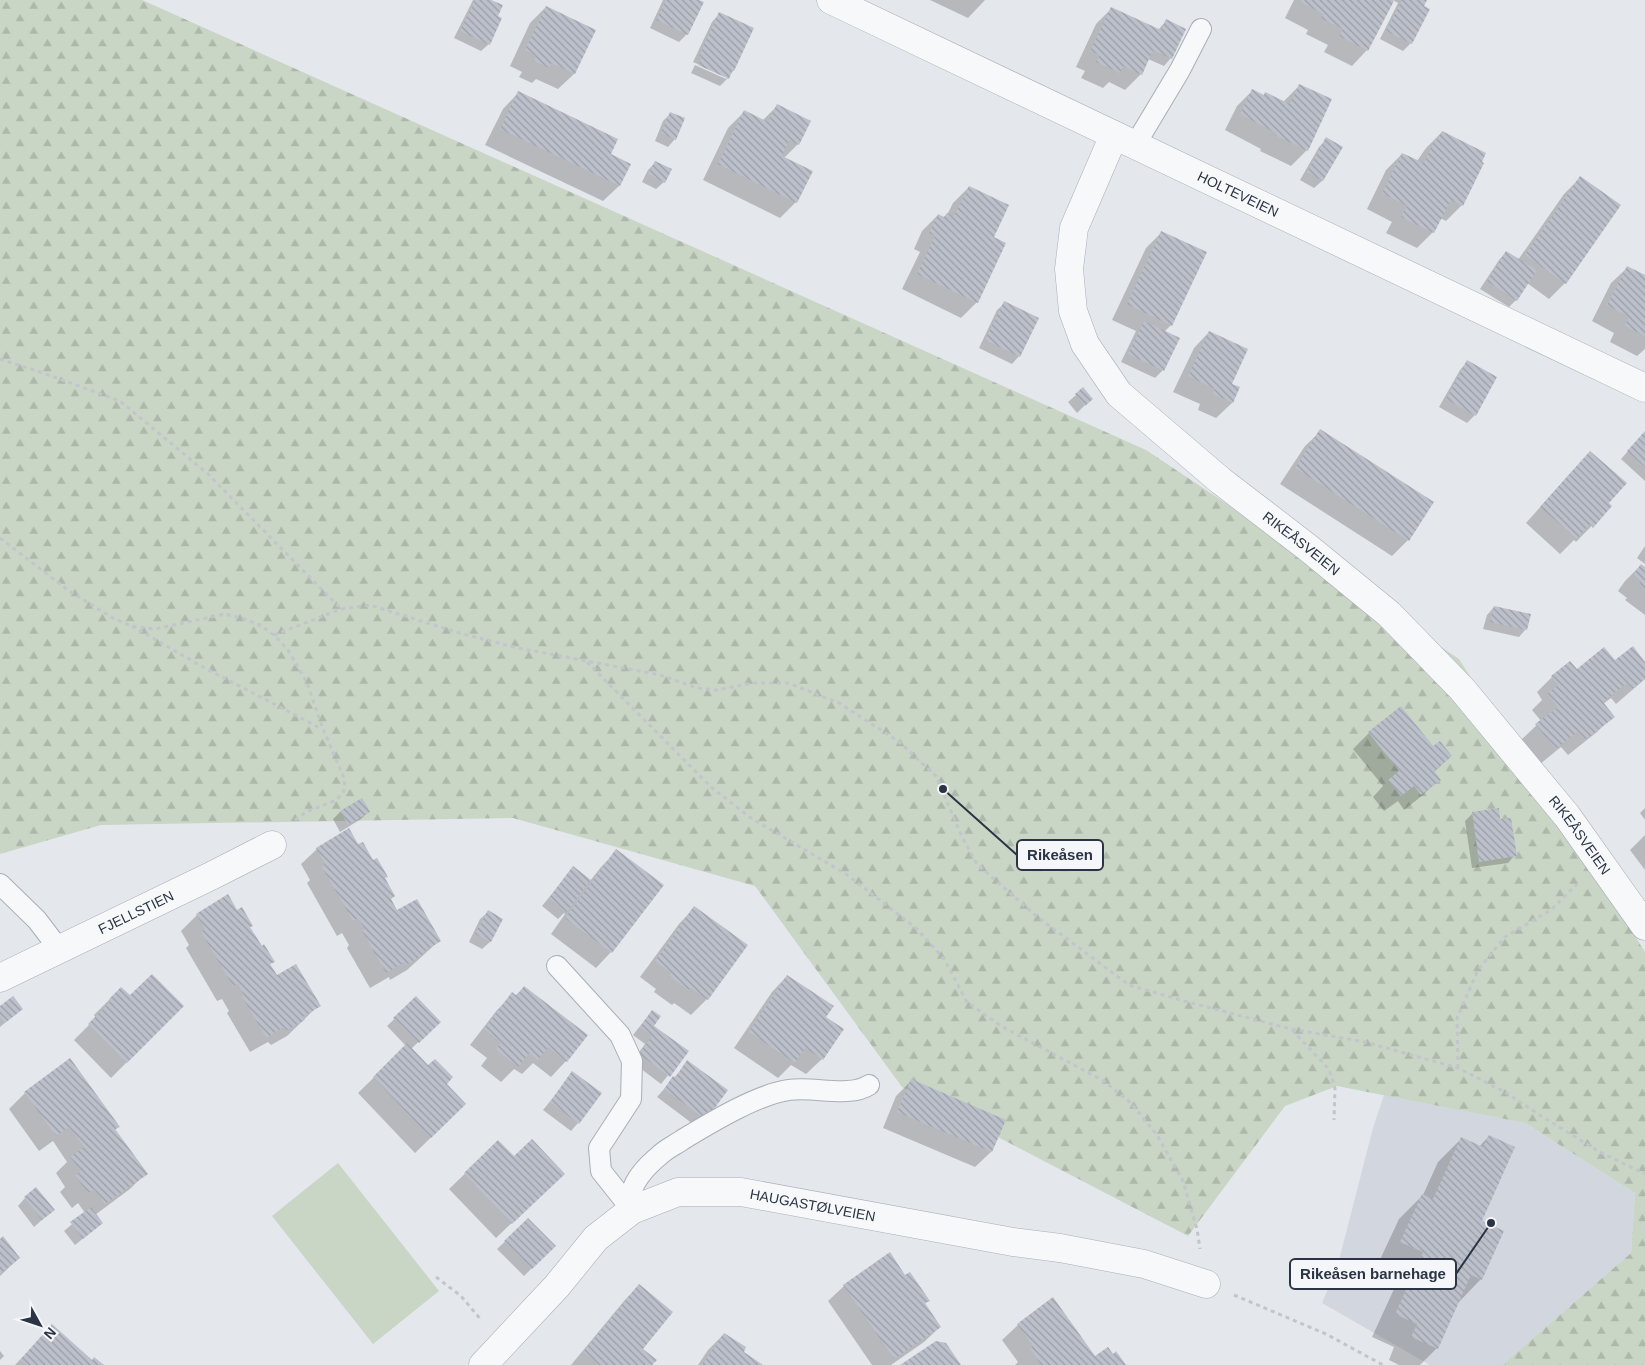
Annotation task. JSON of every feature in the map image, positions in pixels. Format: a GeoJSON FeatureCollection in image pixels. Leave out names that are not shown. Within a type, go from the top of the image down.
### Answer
{"type":"FeatureCollection","features":[{"type":"Feature","properties":{"kind":"street","name":"HOLTEVEIEN"},"geometry":{"type":"LineString","coordinates":[[831,0],[1645,388]]}},
{"type":"Feature","properties":{"kind":"street","name":"RIKEÅSVEIEN"},"geometry":{"type":"LineString","coordinates":[[1125,140],[1074,228],[1070,269],[1073,311],[1085,344],[1119,394],[1221,480],[1389,614],[1462,689],[1567,816],[1645,926]]}},
{"type":"Feature","properties":{"kind":"street","name":"FJELLSTIEN"},"geometry":{"type":"LineString","coordinates":[[0,978],[272,845]]}},
{"type":"Feature","properties":{"kind":"street","name":"HAUGASTØLVEIEN"},"geometry":{"type":"LineString","coordinates":[[483,1365],[557,1286],[596,1238],[632,1210],[678,1192],[741,1192],[1144,1264],[1206,1284]]}},
{"type":"Feature","properties":{"kind":"lane"},"geometry":{"type":"LineString","coordinates":[[1125,140],[1180,70],[1201,29]]}},
{"type":"Feature","properties":{"kind":"lane"},"geometry":{"type":"LineString","coordinates":[[0,884],[37,920],[59,949]]}},
{"type":"Feature","properties":{"kind":"lane"},"geometry":{"type":"LineString","coordinates":[[556,966],[620,1035],[632,1061],[631,1100],[598,1148],[601,1171],[632,1210]]}},
{"type":"Feature","properties":{"kind":"lane"},"geometry":{"type":"LineString","coordinates":[[632,1210],[631,1192],[637,1180],[661,1153],[696,1131],[760,1098],[776,1092],[808,1088],[849,1091],[863,1089],[868,1086]]}},
{"type":"Feature","properties":{"kind":"path"},"geometry":{"type":"LineString","coordinates":[[0,359],[120,401],[208,474],[341,609]]}},
{"type":"Feature","properties":{"kind":"path"},"geometry":{"type":"LineString","coordinates":[[0,538],[69,591],[113,618],[323,729]]}},
{"type":"Feature","properties":{"kind":"path"},"geometry":{"type":"LineString","coordinates":[[274,634],[341,609],[370,605],[491,642],[660,675],[698,688],[716,690],[754,682],[788,683],[839,703],[898,741],[936,776],[963,839],[977,864],[1035,915],[1129,985],[1292,1029],[1365,1042],[1458,1068],[1505,1092],[1600,1152],[1645,1174]]}},
{"type":"Feature","properties":{"kind":"path"},"geometry":{"type":"LineString","coordinates":[[131,626],[154,629],[225,614],[260,625],[274,634],[288,650],[306,683],[344,778],[344,788],[342,795],[334,801],[306,812],[287,826],[272,845]]}},
{"type":"Feature","properties":{"kind":"path"},"geometry":{"type":"LineString","coordinates":[[586,661],[712,788],[751,818],[846,874],[918,929],[944,959],[967,1002],[1001,1026],[1102,1080],[1130,1102],[1158,1135],[1183,1181],[1197,1229],[1206,1284],[1326,1334],[1383,1365]]}},
{"type":"Feature","properties":{"kind":"path"},"geometry":{"type":"LineString","coordinates":[[1458,1068],[1457,1018],[1478,970],[1505,937],[1552,909],[1599,862]]}},
{"type":"Feature","properties":{"kind":"path"},"geometry":{"type":"LineString","coordinates":[[1292,1029],[1329,1069],[1335,1088],[1334,1120]]}},
{"type":"Feature","properties":{"kind":"path"},"geometry":{"type":"LineString","coordinates":[[436,1277],[461,1296],[483,1323],[504,1342]]}},
{"type":"Feature","properties":{"kind":"shaded area"},"geometry":{"type":"Polygon","coordinates":[[[1384,1095],[1525,1123],[1635,1193],[1631,1253],[1502,1365],[1430,1365],[1322,1303],[1337,1268],[1373,1128],[1384,1095]]]}},
{"type":"Feature","properties":{"kind":"green space"},"geometry":{"type":"Polygon","coordinates":[[[0,0],[142,0],[1146,450],[1459,659],[1645,952],[1645,1365],[1502,1365],[1631,1253],[1635,1193],[1525,1123],[1337,1086],[1285,1106],[1188,1236],[902,1087],[755,886],[513,818],[101,825],[0,854],[0,0]]]}},
{"type":"Feature","properties":{"kind":"green space"},"geometry":{"type":"Polygon","coordinates":[[[338,1163],[439,1291],[373,1344],[272,1216],[338,1163]]]}},
{"type":"Feature","properties":{"kind":"building"},"geometry":{"type":"Polygon","coordinates":[[[475,0],[491,0],[503,5],[498,16],[502,18],[490,45],[460,31],[475,0]]]}},
{"type":"Feature","properties":{"kind":"building"},"geometry":{"type":"Polygon","coordinates":[[[666,0],[699,0],[704,2],[688,35],[656,20],[666,0]]]}},
{"type":"Feature","properties":{"kind":"building"},"geometry":{"type":"Polygon","coordinates":[[[1301,0],[1394,1],[1368,51],[1339,36],[1343,29],[1321,18],[1323,14],[1300,2],[1301,0]]]}},
{"type":"Feature","properties":{"kind":"building"},"geometry":{"type":"Polygon","coordinates":[[[1402,0],[1427,0],[1424,6],[1430,9],[1412,44],[1386,31],[1402,0]]]}},
{"type":"Feature","properties":{"kind":"building"},"geometry":{"type":"Polygon","coordinates":[[[546,6],[596,30],[575,74],[551,63],[549,68],[534,61],[536,56],[525,50],[546,6]]]}},
{"type":"Feature","properties":{"kind":"building"},"geometry":{"type":"Polygon","coordinates":[[[1111,7],[1161,30],[1166,19],[1186,29],[1172,59],[1153,50],[1142,75],[1123,66],[1120,73],[1096,62],[1100,55],[1090,51],[1111,7]]]}},
{"type":"Feature","properties":{"kind":"building"},"geometry":{"type":"Polygon","coordinates":[[[719,12],[754,28],[729,79],[698,65],[702,57],[699,56],[719,12]]]}},
{"type":"Feature","properties":{"kind":"building"},"geometry":{"type":"Polygon","coordinates":[[[1299,84],[1332,99],[1308,151],[1275,135],[1276,133],[1240,114],[1252,89],[1264,95],[1265,92],[1290,104],[1299,84]]]}},
{"type":"Feature","properties":{"kind":"building"},"geometry":{"type":"Polygon","coordinates":[[[518,91],[618,139],[611,154],[631,164],[620,186],[500,129],[518,91]]]}},
{"type":"Feature","properties":{"kind":"building"},"geometry":{"type":"Polygon","coordinates":[[[777,104],[811,121],[799,145],[789,140],[782,156],[813,171],[797,203],[718,164],[744,110],[768,122],[777,104]]]}},
{"type":"Feature","properties":{"kind":"building"},"geometry":{"type":"Polygon","coordinates":[[[670,112],[685,118],[676,140],[661,133],[670,112]]]}},
{"type":"Feature","properties":{"kind":"building"},"geometry":{"type":"Polygon","coordinates":[[[1442,131],[1486,153],[1482,162],[1484,163],[1463,206],[1451,200],[1434,233],[1401,217],[1407,206],[1382,193],[1402,153],[1424,163],[1435,139],[1437,140],[1442,131]]]}},
{"type":"Feature","properties":{"kind":"building"},"geometry":{"type":"Polygon","coordinates":[[[1326,137],[1343,147],[1323,181],[1307,172],[1326,137]]]}},
{"type":"Feature","properties":{"kind":"building"},"geometry":{"type":"Polygon","coordinates":[[[655,161],[672,169],[665,183],[648,174],[655,161]]]}},
{"type":"Feature","properties":{"kind":"building"},"geometry":{"type":"Polygon","coordinates":[[[1580,176],[1621,205],[1566,284],[1525,255],[1580,176]]]}},
{"type":"Feature","properties":{"kind":"building"},"geometry":{"type":"Polygon","coordinates":[[[969,186],[1009,205],[994,237],[1006,243],[978,303],[917,274],[935,236],[929,233],[938,214],[944,217],[947,213],[954,216],[969,186]]]}},
{"type":"Feature","properties":{"kind":"building"},"geometry":{"type":"Polygon","coordinates":[[[1161,231],[1207,252],[1172,326],[1127,304],[1161,231]]]}},
{"type":"Feature","properties":{"kind":"building"},"geometry":{"type":"Polygon","coordinates":[[[1506,251],[1537,270],[1517,301],[1487,281],[1506,251]]]}},
{"type":"Feature","properties":{"kind":"building"},"geometry":{"type":"Polygon","coordinates":[[[1627,266],[1645,275],[1645,336],[1625,326],[1629,317],[1607,305],[1627,266]]]}},
{"type":"Feature","properties":{"kind":"building"},"geometry":{"type":"Polygon","coordinates":[[[1004,301],[1039,318],[1020,357],[985,340],[1004,301]]]}},
{"type":"Feature","properties":{"kind":"building"},"geometry":{"type":"Polygon","coordinates":[[[1144,321],[1180,338],[1164,371],[1128,354],[1144,321]]]}},
{"type":"Feature","properties":{"kind":"building"},"geometry":{"type":"Polygon","coordinates":[[[1209,331],[1248,349],[1232,384],[1240,387],[1233,403],[1213,394],[1215,389],[1188,376],[1209,331]]]}},
{"type":"Feature","properties":{"kind":"building"},"geometry":{"type":"Polygon","coordinates":[[[1467,360],[1497,377],[1476,416],[1446,399],[1467,360]]]}},
{"type":"Feature","properties":{"kind":"building"},"geometry":{"type":"Polygon","coordinates":[[[1083,387],[1093,399],[1085,406],[1075,394],[1083,387]]]}},
{"type":"Feature","properties":{"kind":"building"},"geometry":{"type":"Polygon","coordinates":[[[1320,429],[1434,502],[1409,541],[1295,468],[1320,429]]]}},
{"type":"Feature","properties":{"kind":"building"},"geometry":{"type":"Polygon","coordinates":[[[1645,431],[1645,467],[1627,451],[1645,431]]]}},
{"type":"Feature","properties":{"kind":"building"},"geometry":{"type":"Polygon","coordinates":[[[1590,451],[1627,483],[1609,503],[1612,506],[1593,528],[1590,524],[1577,539],[1540,507],[1590,451]]]}},
{"type":"Feature","properties":{"kind":"building"},"geometry":{"type":"Polygon","coordinates":[[[1641,564],[1645,567],[1645,588],[1639,584],[1641,581],[1633,575],[1641,564]]]}},
{"type":"Feature","properties":{"kind":"building"},"geometry":{"type":"Polygon","coordinates":[[[1494,606],[1531,614],[1527,630],[1490,622],[1494,606]]]}},
{"type":"Feature","properties":{"kind":"building"},"geometry":{"type":"Polygon","coordinates":[[[1633,646],[1645,662],[1645,679],[1632,689],[1627,683],[1603,702],[1615,717],[1585,740],[1577,732],[1556,749],[1535,724],[1558,707],[1547,694],[1558,685],[1551,676],[1570,661],[1577,669],[1604,647],[1615,660],[1633,646]]]}},
{"type":"Feature","properties":{"kind":"building"},"geometry":{"type":"Polygon","coordinates":[[[1401,706],[1433,746],[1440,741],[1452,756],[1434,771],[1441,780],[1421,795],[1414,786],[1401,796],[1388,780],[1399,771],[1368,732],[1401,706]]]}},
{"type":"Feature","properties":{"kind":"building"},"geometry":{"type":"Polygon","coordinates":[[[362,798],[370,812],[348,825],[340,811],[362,798]]]}},
{"type":"Feature","properties":{"kind":"building"},"geometry":{"type":"Polygon","coordinates":[[[1499,808],[1500,819],[1511,818],[1517,856],[1479,862],[1472,812],[1499,808]]]}},
{"type":"Feature","properties":{"kind":"building"},"geometry":{"type":"Polygon","coordinates":[[[349,828],[358,844],[363,842],[373,860],[377,858],[388,877],[385,878],[395,896],[391,899],[397,910],[417,899],[441,941],[406,965],[405,962],[386,973],[362,931],[365,929],[358,918],[353,921],[322,867],[325,864],[316,848],[349,828]]]}},
{"type":"Feature","properties":{"kind":"building"},"geometry":{"type":"Polygon","coordinates":[[[616,849],[664,885],[612,953],[565,918],[616,849]]]}},
{"type":"Feature","properties":{"kind":"building"},"geometry":{"type":"Polygon","coordinates":[[[573,866],[591,880],[567,912],[549,898],[573,866]]]}},
{"type":"Feature","properties":{"kind":"building"},"geometry":{"type":"Polygon","coordinates":[[[228,894],[237,910],[242,907],[253,926],[250,927],[262,946],[264,944],[275,962],[270,964],[277,975],[296,964],[321,1006],[302,1017],[305,1020],[287,1030],[284,1027],[266,1038],[242,996],[244,995],[238,984],[233,986],[201,932],[205,929],[196,914],[228,894]]]}},
{"type":"Feature","properties":{"kind":"building"},"geometry":{"type":"Polygon","coordinates":[[[694,906],[748,945],[708,1000],[691,988],[688,990],[669,976],[671,973],[655,961],[694,906]]]}},
{"type":"Feature","properties":{"kind":"building"},"geometry":{"type":"Polygon","coordinates":[[[488,910],[503,919],[491,942],[475,934],[488,910]]]}},
{"type":"Feature","properties":{"kind":"building"},"geometry":{"type":"Polygon","coordinates":[[[152,974],[184,1006],[127,1063],[88,1024],[111,1001],[109,999],[121,987],[130,995],[152,974]]]}},
{"type":"Feature","properties":{"kind":"building"},"geometry":{"type":"Polygon","coordinates":[[[787,975],[834,1006],[826,1017],[844,1029],[823,1060],[805,1048],[795,1063],[749,1032],[787,975]]]}},
{"type":"Feature","properties":{"kind":"building"},"geometry":{"type":"Polygon","coordinates":[[[524,986],[588,1035],[567,1062],[548,1047],[538,1060],[529,1053],[518,1067],[496,1050],[501,1042],[484,1029],[512,992],[517,996],[524,986]]]}},
{"type":"Feature","properties":{"kind":"building"},"geometry":{"type":"Polygon","coordinates":[[[13,996],[23,1009],[5,1023],[0,1017],[0,1006],[13,996]]]}},
{"type":"Feature","properties":{"kind":"building"},"geometry":{"type":"Polygon","coordinates":[[[416,996],[441,1022],[419,1043],[393,1018],[416,996]]]}},
{"type":"Feature","properties":{"kind":"building"},"geometry":{"type":"Polygon","coordinates":[[[652,1010],[661,1016],[654,1026],[689,1051],[670,1077],[639,1054],[652,1036],[640,1027],[652,1010]]]}},
{"type":"Feature","properties":{"kind":"building"},"geometry":{"type":"Polygon","coordinates":[[[407,1043],[428,1065],[435,1059],[453,1077],[447,1084],[466,1104],[431,1138],[373,1077],[407,1043]]]}},
{"type":"Feature","properties":{"kind":"building"},"geometry":{"type":"Polygon","coordinates":[[[70,1058],[120,1127],[115,1129],[148,1174],[105,1204],[94,1189],[88,1193],[75,1175],[81,1171],[70,1157],[84,1147],[69,1127],[56,1136],[24,1092],[70,1058]]]}},
{"type":"Feature","properties":{"kind":"building"},"geometry":{"type":"Polygon","coordinates":[[[687,1060],[728,1090],[706,1120],[664,1089],[673,1076],[675,1078],[687,1060]]]}},
{"type":"Feature","properties":{"kind":"building"},"geometry":{"type":"Polygon","coordinates":[[[572,1071],[602,1093],[579,1124],[550,1102],[572,1071]]]}},
{"type":"Feature","properties":{"kind":"building"},"geometry":{"type":"Polygon","coordinates":[[[911,1079],[1006,1120],[992,1152],[897,1112],[911,1079]]]}},
{"type":"Feature","properties":{"kind":"building"},"geometry":{"type":"Polygon","coordinates":[[[1489,1135],[1515,1147],[1482,1221],[1504,1231],[1482,1280],[1471,1275],[1438,1349],[1411,1337],[1417,1324],[1395,1314],[1423,1252],[1400,1242],[1422,1194],[1433,1199],[1461,1137],[1483,1147],[1489,1135]]]}},
{"type":"Feature","properties":{"kind":"building"},"geometry":{"type":"Polygon","coordinates":[[[532,1139],[565,1174],[512,1224],[464,1173],[498,1140],[514,1156],[532,1139]]]}},
{"type":"Feature","properties":{"kind":"building"},"geometry":{"type":"Polygon","coordinates":[[[36,1187],[55,1210],[42,1220],[24,1197],[36,1187]]]}},
{"type":"Feature","properties":{"kind":"building"},"geometry":{"type":"Polygon","coordinates":[[[91,1207],[103,1223],[83,1239],[70,1222],[91,1207]]]}},
{"type":"Feature","properties":{"kind":"building"},"geometry":{"type":"Polygon","coordinates":[[[528,1218],[556,1246],[532,1269],[504,1241],[528,1218]]]}},
{"type":"Feature","properties":{"kind":"building"},"geometry":{"type":"Polygon","coordinates":[[[3,1236],[20,1258],[0,1274],[0,1239],[3,1236]]]}},
{"type":"Feature","properties":{"kind":"building"},"geometry":{"type":"Polygon","coordinates":[[[890,1252],[905,1275],[910,1272],[930,1301],[925,1303],[941,1327],[894,1359],[843,1285],[890,1252]]]}},
{"type":"Feature","properties":{"kind":"building"},"geometry":{"type":"Polygon","coordinates":[[[639,1284],[673,1312],[643,1349],[657,1360],[652,1365],[600,1365],[583,1352],[639,1284]]]}},
{"type":"Feature","properties":{"kind":"building"},"geometry":{"type":"Polygon","coordinates":[[[1053,1297],[1095,1356],[1108,1347],[1113,1354],[1116,1351],[1126,1365],[1041,1365],[1030,1348],[1033,1346],[1017,1324],[1053,1297]]]}},
{"type":"Feature","properties":{"kind":"building"},"geometry":{"type":"Polygon","coordinates":[[[52,1324],[92,1360],[94,1357],[104,1365],[27,1365],[20,1360],[52,1324]]]}},
{"type":"Feature","properties":{"kind":"building"},"geometry":{"type":"Polygon","coordinates":[[[724,1333],[746,1347],[744,1352],[763,1365],[702,1365],[724,1333]]]}},
{"type":"Feature","properties":{"kind":"building"},"geometry":{"type":"Polygon","coordinates":[[[936,1341],[946,1343],[961,1365],[900,1365],[936,1341]]]}},
{"type":"Feature","properties":{"kind":"place","name":"Rikeåsen"},"geometry":{"type":"Point","coordinates":[943,789]}},
{"type":"Feature","properties":{"kind":"place","name":"Rikeåsen barnehage"},"geometry":{"type":"Point","coordinates":[1491,1223]}}]}
